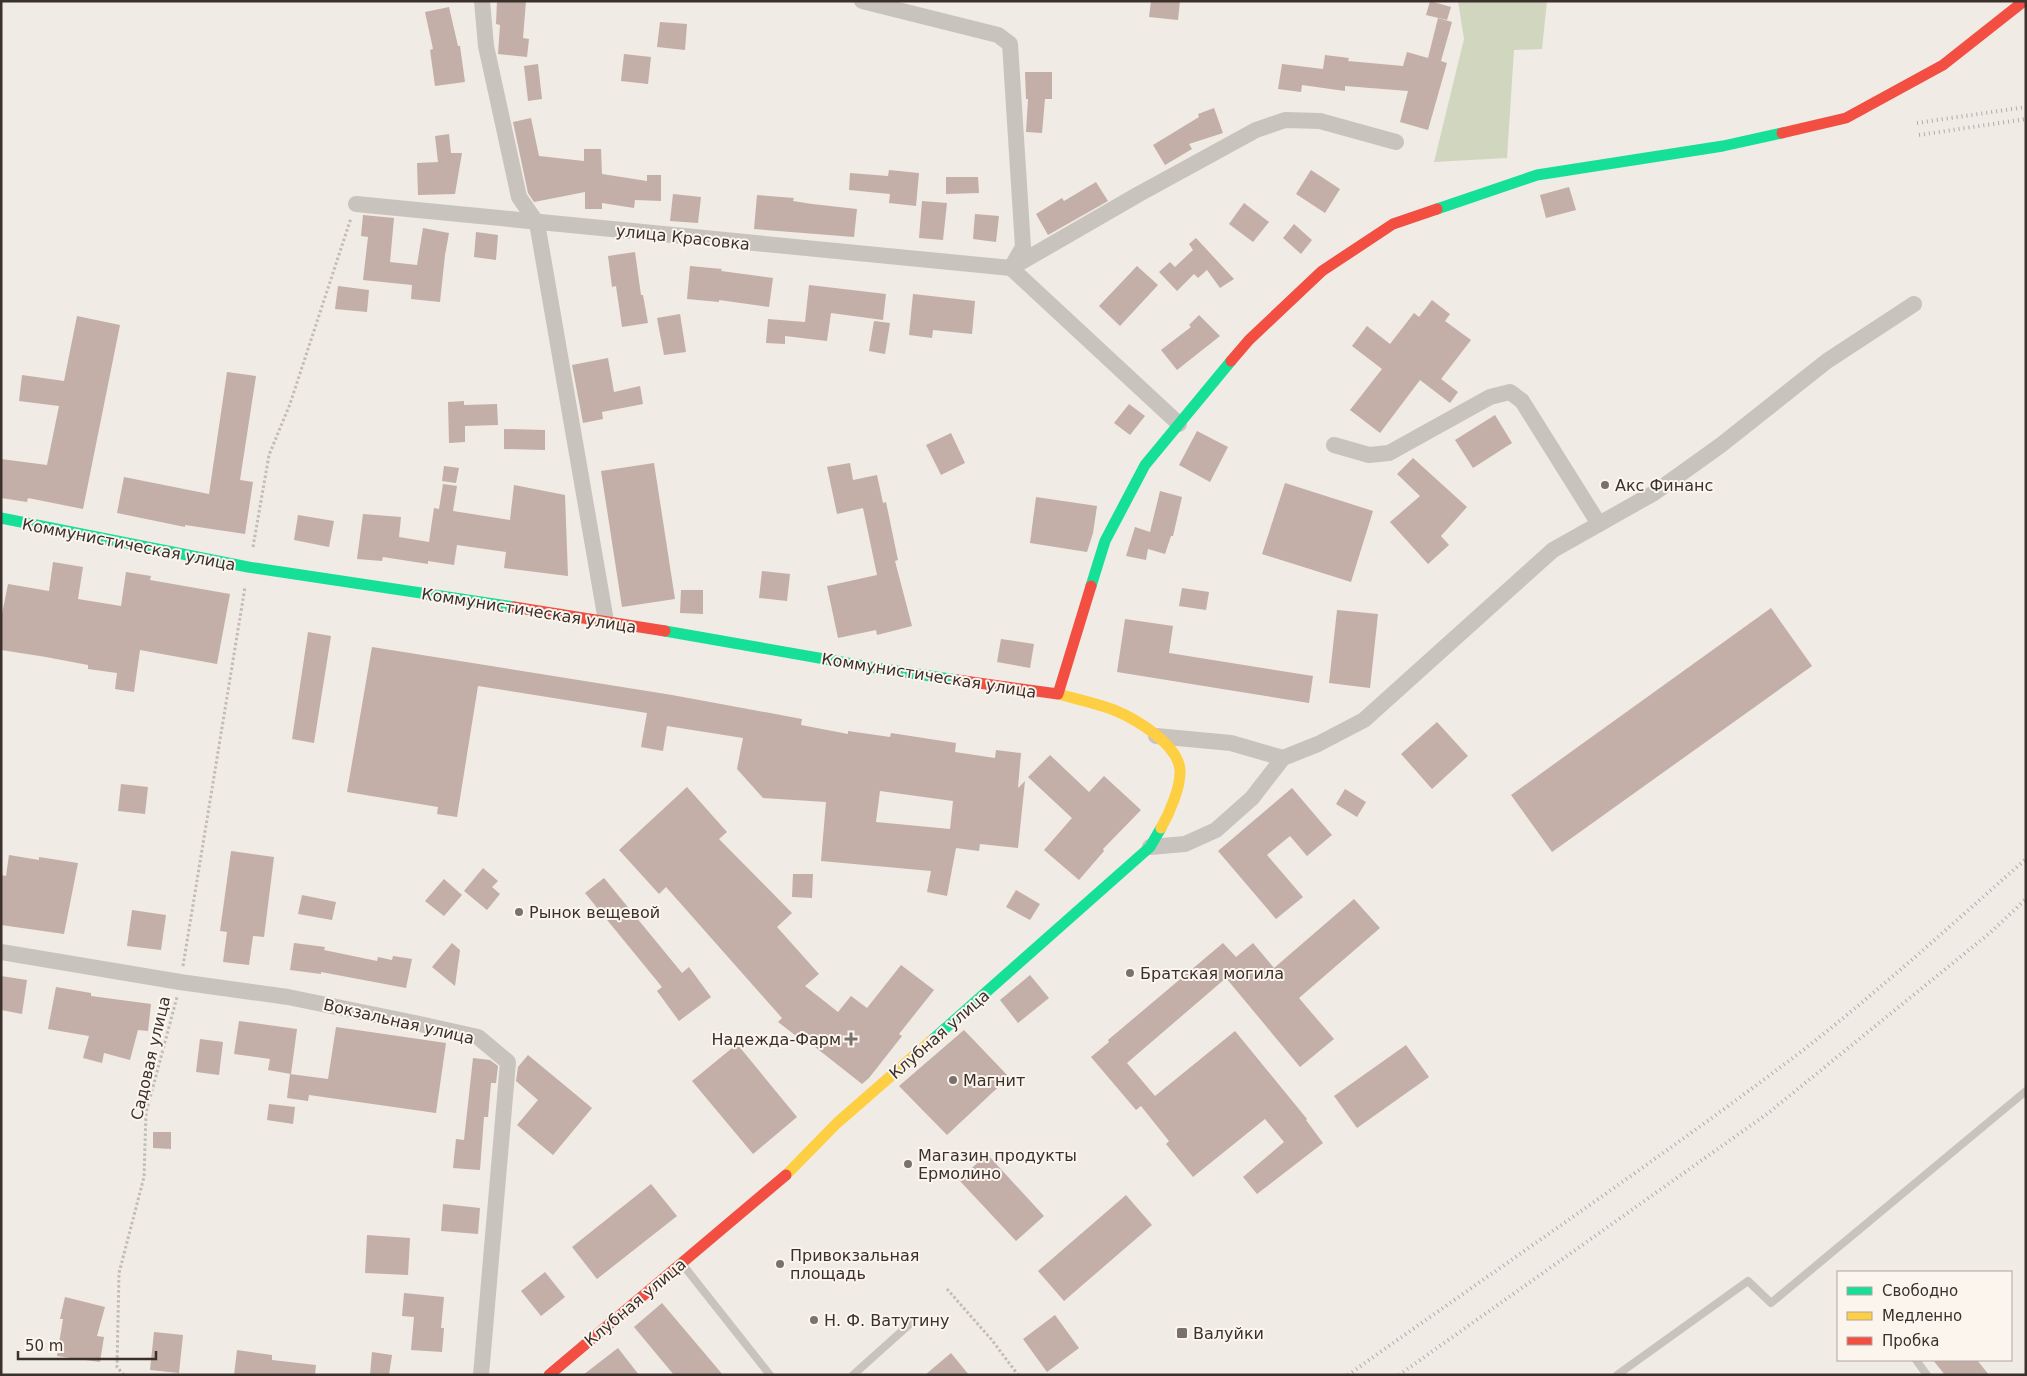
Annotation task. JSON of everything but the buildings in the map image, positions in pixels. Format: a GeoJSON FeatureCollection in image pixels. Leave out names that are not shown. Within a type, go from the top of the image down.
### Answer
{"type":"FeatureCollection","features":[{"type":"Feature","properties":{"kind":"main road"},"geometry":{"type":"LineString","coordinates":[[1058,694],[1105,541],[1145,465],[1249,340],[1322,271],[1393,224],[1537,175],[1723,146],[1846,118],[1943,65],[2024,1]]}},
{"type":"Feature","properties":{"kind":"main road","name":"Коммунистическая улица"},"geometry":{"type":"LineString","coordinates":[[1,518],[248,567],[606,621],[870,667],[1058,694]]}},
{"type":"Feature","properties":{"kind":"main road","name":"Клубная улица"},"geometry":{"type":"LineString","coordinates":[[550,1375],[784,1176],[837,1123],[1036,950],[1150,847],[1172,808],[1180,770],[1175,753],[1148,729],[1114,710],[1058,694]]}},
{"type":"Feature","properties":{"kind":"street"},"geometry":{"type":"LineString","coordinates":[[482,1],[486,46],[520,197],[537,223],[606,621]]}},
{"type":"Feature","properties":{"kind":"street"},"geometry":{"type":"LineString","coordinates":[[862,1],[998,34],[1010,44],[1023,248],[1011,268]]}},
{"type":"Feature","properties":{"kind":"street"},"geometry":{"type":"LineString","coordinates":[[1011,268],[1138,194],[1256,130],[1285,120],[1320,120],[1396,142]]}},
{"type":"Feature","properties":{"kind":"street","name":"улица Красовка"},"geometry":{"type":"LineString","coordinates":[[356,204],[1011,268]]}},
{"type":"Feature","properties":{"kind":"street"},"geometry":{"type":"LineString","coordinates":[[1011,268],[1179,424]]}},
{"type":"Feature","properties":{"kind":"street"},"geometry":{"type":"LineString","coordinates":[[1150,847],[1185,844],[1216,830],[1252,798],[1283,758],[1318,744],[1364,720],[1553,550],[1654,493],[1720,446],[1827,361],[1914,304]]}},
{"type":"Feature","properties":{"kind":"street"},"geometry":{"type":"LineString","coordinates":[[1334,445],[1369,455],[1389,453],[1490,397],[1510,392],[1522,402],[1599,524]]}},
{"type":"Feature","properties":{"kind":"street"},"geometry":{"type":"LineString","coordinates":[[1156,736],[1230,743],[1283,758]]}},
{"type":"Feature","properties":{"kind":"street","name":"Вокзальная улица"},"geometry":{"type":"LineString","coordinates":[[1,952],[180,982],[288,997],[478,1037],[508,1062],[481,1375]]}},
{"type":"Feature","properties":{"kind":"lane"},"geometry":{"type":"LineString","coordinates":[[1617,1375],[1748,1281],[1771,1303],[2026,1091]]}},
{"type":"Feature","properties":{"kind":"lane"},"geometry":{"type":"LineString","coordinates":[[681,1263],[770,1375]]}},
{"type":"Feature","properties":{"kind":"lane"},"geometry":{"type":"LineString","coordinates":[[853,1375],[910,1323]]}},
{"type":"Feature","properties":{"kind":"lane"},"geometry":{"type":"LineString","coordinates":[[1917,1361],[1927,1375]]}},
{"type":"Feature","properties":{"kind":"path","name":"Садовая улица"},"geometry":{"type":"LineString","coordinates":[[124,1375],[117,1366],[119,1273],[144,1176],[146,1113],[180,982]]}},
{"type":"Feature","properties":{"kind":"path"},"geometry":{"type":"LineString","coordinates":[[947,1289],[991,1339],[1018,1375]]}},
{"type":"Feature","properties":{"kind":"green space"},"geometry":{"type":"Polygon","coordinates":[[[1458,1],[1547,1],[1542,49],[1514,50],[1507,158],[1434,162],[1464,39],[1458,1]]]}},
{"type":"Feature","properties":{"kind":"railway"},"geometry":{"type":"LineString","coordinates":[[1917,123],[2026,107]]}},
{"type":"Feature","properties":{"kind":"railway"},"geometry":{"type":"LineString","coordinates":[[1919,135],[2026,119]]}},
{"type":"Feature","properties":{"kind":"railway"},"geometry":{"type":"LineString","coordinates":[[1348,1375],[1631,1176],[1798,1054],[1885,983],[2026,859]]}},
{"type":"Feature","properties":{"kind":"railway"},"geometry":{"type":"LineString","coordinates":[[1399,1375],[1767,1114],[1991,932],[2026,899]]}},
{"type":"Feature","properties":{"kind":"traffic: fast"},"geometry":{"type":"LineString","coordinates":[[1437,209],[1537,175],[1723,146],[1782,133]]}},
{"type":"Feature","properties":{"kind":"traffic: fast"},"geometry":{"type":"LineString","coordinates":[[1091,586],[1105,541],[1145,465],[1231,361]]}},
{"type":"Feature","properties":{"kind":"traffic: fast"},"geometry":{"type":"LineString","coordinates":[[1,518],[248,567],[514,607]]}},
{"type":"Feature","properties":{"kind":"traffic: fast"},"geometry":{"type":"LineString","coordinates":[[665,631],[870,667],[957,680]]}},
{"type":"Feature","properties":{"kind":"traffic: fast"},"geometry":{"type":"LineString","coordinates":[[931,1041],[1150,847],[1161,828]]}},
{"type":"Feature","properties":{"kind":"traffic: slow"},"geometry":{"type":"LineString","coordinates":[[1058,694],[1100,705],[1123,714],[1144,726],[1172,751],[1177,760],[1180,777],[1174,800],[1161,828]]}},
{"type":"Feature","properties":{"kind":"traffic: slow"},"geometry":{"type":"LineString","coordinates":[[786,1175],[837,1123],[931,1041]]}},
{"type":"Feature","properties":{"kind":"traffic: jam"},"geometry":{"type":"LineString","coordinates":[[1782,133],[1846,118],[1943,65],[2024,1]]}},
{"type":"Feature","properties":{"kind":"traffic: jam"},"geometry":{"type":"LineString","coordinates":[[1231,361],[1249,340],[1322,271],[1393,224],[1437,209]]}},
{"type":"Feature","properties":{"kind":"traffic: jam"},"geometry":{"type":"LineString","coordinates":[[957,680],[1058,694],[1091,586]]}},
{"type":"Feature","properties":{"kind":"traffic: jam"},"geometry":{"type":"LineString","coordinates":[[514,607],[665,631]]}},
{"type":"Feature","properties":{"kind":"traffic: jam"},"geometry":{"type":"LineString","coordinates":[[549,1375],[786,1175]]}},
{"type":"Feature","properties":{"kind":"place","name":"Акс Финанс"},"geometry":{"type":"Point","coordinates":[1605,485]}},
{"type":"Feature","properties":{"kind":"place","name":"Рынок вещевой"},"geometry":{"type":"Point","coordinates":[519,912]}},
{"type":"Feature","properties":{"kind":"place","name":"Братская могила"},"geometry":{"type":"Point","coordinates":[1130,973]}},
{"type":"Feature","properties":{"kind":"place","name":"Надежда-Фарм"},"geometry":{"type":"Point","coordinates":[851,1039]}},
{"type":"Feature","properties":{"kind":"place","name":"Магнит"},"geometry":{"type":"Point","coordinates":[953,1080]}},
{"type":"Feature","properties":{"kind":"place","name":"Магазин продукты Ермолино"},"geometry":{"type":"Point","coordinates":[908,1164]}},
{"type":"Feature","properties":{"kind":"place","name":"Привокзальная площадь"},"geometry":{"type":"Point","coordinates":[780,1264]}},
{"type":"Feature","properties":{"kind":"place","name":"Н. Ф. Ватутину"},"geometry":{"type":"Point","coordinates":[814,1320]}},
{"type":"Feature","properties":{"kind":"place","name":"Валуйки"},"geometry":{"type":"Point","coordinates":[1182,1333]}}]}
